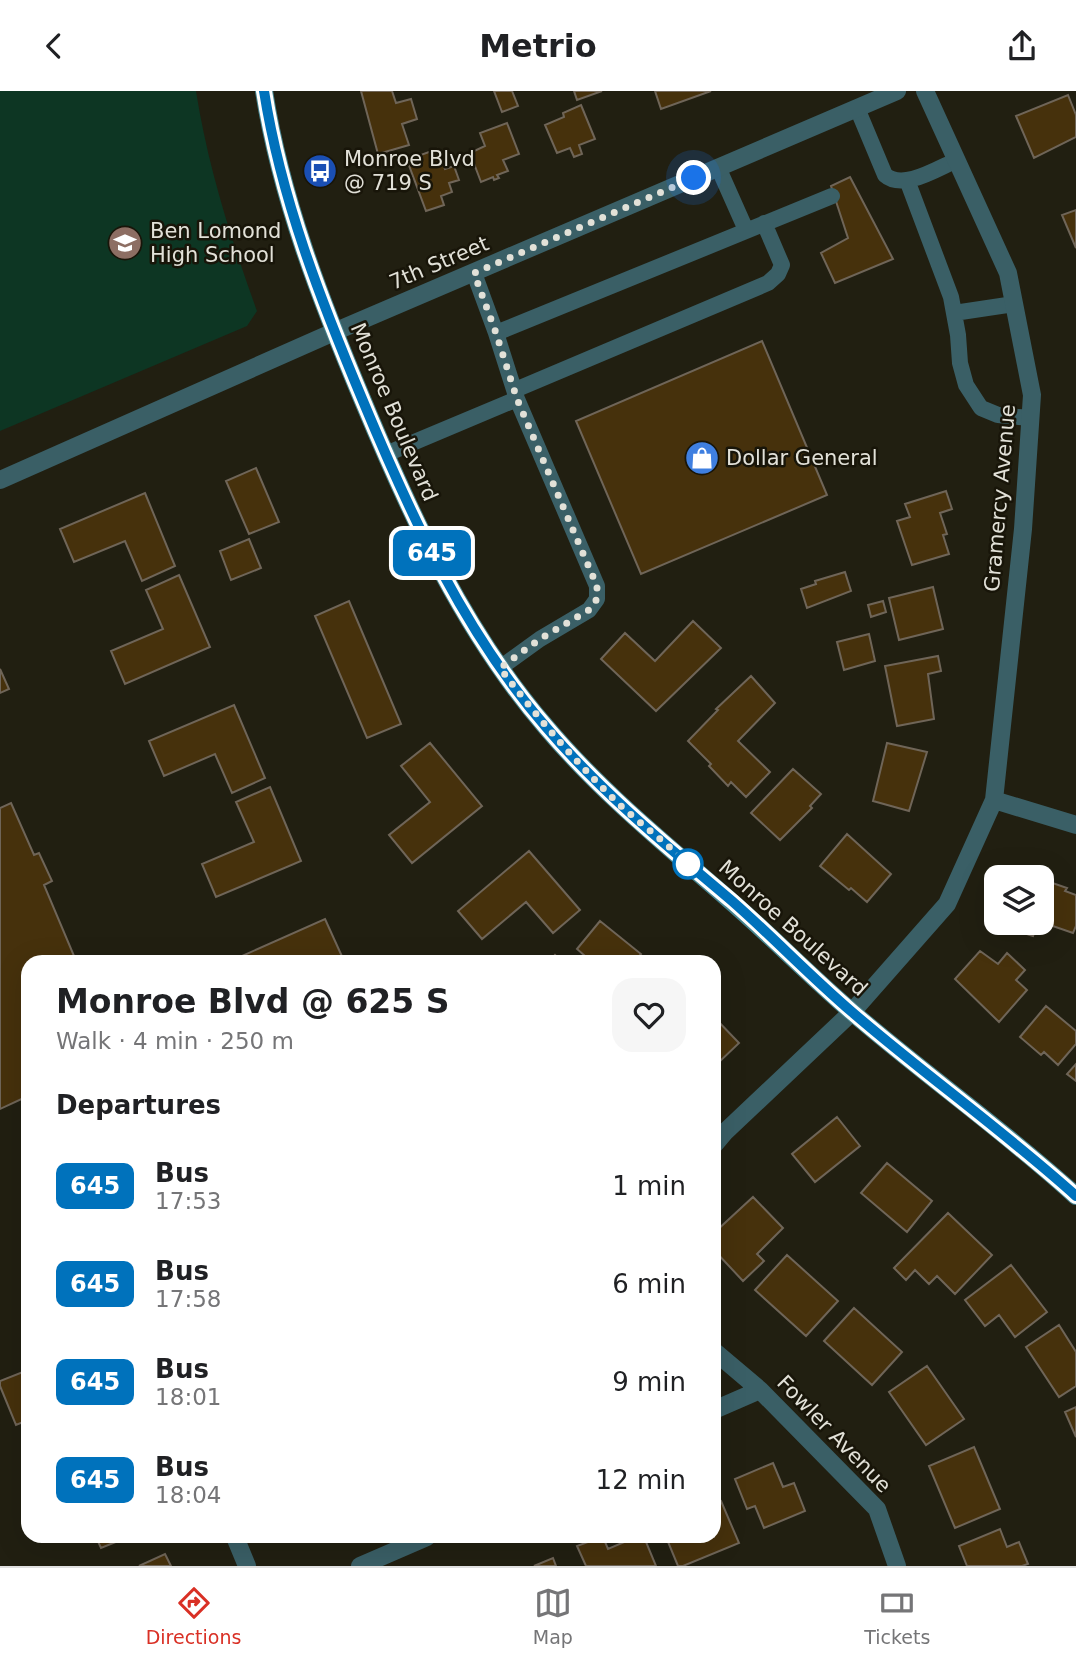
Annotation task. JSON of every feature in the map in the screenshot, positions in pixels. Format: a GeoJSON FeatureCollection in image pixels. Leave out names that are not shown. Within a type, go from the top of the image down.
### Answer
{"type":"FeatureCollection","features":[{"type":"Feature","properties":{"kind":"main road","name":"Monroe Boulevard"},"geometry":{"type":"LineString","coordinates":[[264,91],[281,174],[301,241],[334,332],[386,454],[444,576],[500,668],[546,727],[623,807],[743,911],[852,1012],[1041,1164],[1076,1196]]}},
{"type":"Feature","properties":{"kind":"street","name":"7th Street"},"geometry":{"type":"LineString","coordinates":[[0,480],[334,332],[897,91]]}},
{"type":"Feature","properties":{"kind":"street","name":"Gramercy Avenue"},"geometry":{"type":"LineString","coordinates":[[721,1136],[852,1012],[947,904],[994,800],[1023,529],[1031,395],[1008,273],[925,91]]}},
{"type":"Feature","properties":{"kind":"street"},"geometry":{"type":"LineString","coordinates":[[994,800],[1076,825]]}},
{"type":"Feature","properties":{"kind":"street","name":"Fowler Avenue"},"geometry":{"type":"LineString","coordinates":[[721,1357],[760,1390],[877,1509],[897,1566]]}},
{"type":"Feature","properties":{"kind":"street"},"geometry":{"type":"LineString","coordinates":[[721,1407],[760,1390]]}},
{"type":"Feature","properties":{"kind":"street"},"geometry":{"type":"LineString","coordinates":[[237,1543],[247,1566]]}},
{"type":"Feature","properties":{"kind":"street"},"geometry":{"type":"LineString","coordinates":[[360,1566],[413,1543]]}},
{"type":"Feature","properties":{"kind":"lane"},"geometry":{"type":"LineString","coordinates":[[857,108],[885,175],[890,179],[907,180],[957,160]]}},
{"type":"Feature","properties":{"kind":"lane"},"geometry":{"type":"LineString","coordinates":[[719,167],[746,230]]}},
{"type":"Feature","properties":{"kind":"lane"},"geometry":{"type":"LineString","coordinates":[[907,180],[951,297],[960,363],[966,385],[981,408],[998,415],[1030,418]]}},
{"type":"Feature","properties":{"kind":"lane"},"geometry":{"type":"LineString","coordinates":[[496,333],[832,196]]}},
{"type":"Feature","properties":{"kind":"lane"},"geometry":{"type":"LineString","coordinates":[[386,454],[768,283],[778,274],[782,265],[764,223]]}},
{"type":"Feature","properties":{"kind":"lane"},"geometry":{"type":"LineString","coordinates":[[474,273],[516,394],[597,586],[597,599],[589,610],[540,639],[500,668]]}},
{"type":"Feature","properties":{"kind":"lane"},"geometry":{"type":"LineString","coordinates":[[954,313],[1014,304]]}},
{"type":"Feature","properties":{"kind":"green space","name":"Ben Lomond High School"},"geometry":{"type":"Polygon","coordinates":[[[0,91],[196,91],[221,203],[257,311],[247,326],[0,431],[0,91]]]}},
{"type":"Feature","properties":{"kind":"building"},"geometry":{"type":"Polygon","coordinates":[[[361,91],[392,91],[396,103],[411,99],[417,119],[402,124],[409,145],[378,154],[361,91]]]}},
{"type":"Feature","properties":{"kind":"building"},"geometry":{"type":"Polygon","coordinates":[[[494,91],[512,91],[518,106],[502,112],[494,91]]]}},
{"type":"Feature","properties":{"kind":"building"},"geometry":{"type":"Polygon","coordinates":[[[574,91],[602,91],[577,100],[574,91]]]}},
{"type":"Feature","properties":{"kind":"building"},"geometry":{"type":"Polygon","coordinates":[[[655,91],[711,91],[661,109],[655,91]]]}},
{"type":"Feature","properties":{"kind":"building"},"geometry":{"type":"Polygon","coordinates":[[[1068,95],[1076,115],[1076,137],[1034,158],[1016,116],[1068,95]]]}},
{"type":"Feature","properties":{"kind":"building"},"geometry":{"type":"Polygon","coordinates":[[[581,105],[595,139],[579,145],[582,154],[574,157],[570,148],[557,153],[545,125],[564,117],[563,113],[581,105]]]}},
{"type":"Feature","properties":{"kind":"building"},"geometry":{"type":"Polygon","coordinates":[[[507,123],[519,154],[503,160],[508,171],[497,175],[499,178],[494,180],[493,177],[481,182],[470,153],[485,146],[480,133],[507,123]]]}},
{"type":"Feature","properties":{"kind":"building"},"geometry":{"type":"Polygon","coordinates":[[[437,149],[445,169],[454,166],[459,180],[449,183],[452,192],[441,196],[444,205],[426,211],[407,160],[437,149]]]}},
{"type":"Feature","properties":{"kind":"building"},"geometry":{"type":"Polygon","coordinates":[[[850,177],[893,259],[835,283],[821,253],[848,238],[831,186],[850,177]]]}},
{"type":"Feature","properties":{"kind":"building"},"geometry":{"type":"Polygon","coordinates":[[[1076,210],[1076,248],[1062,215],[1076,210]]]}},
{"type":"Feature","properties":{"kind":"building","name":"Dollar General"},"geometry":{"type":"Polygon","coordinates":[[[762,341],[827,495],[641,574],[576,421],[762,341]]]}},
{"type":"Feature","properties":{"kind":"building"},"geometry":{"type":"Polygon","coordinates":[[[256,468],[279,522],[249,534],[226,481],[256,468]]]}},
{"type":"Feature","properties":{"kind":"building"},"geometry":{"type":"Polygon","coordinates":[[[946,491],[952,509],[940,513],[947,534],[943,535],[949,554],[912,565],[897,521],[910,517],[905,504],[946,491]]]}},
{"type":"Feature","properties":{"kind":"building"},"geometry":{"type":"Polygon","coordinates":[[[145,493],[175,566],[142,581],[125,541],[74,562],[60,529],[145,493]]]}},
{"type":"Feature","properties":{"kind":"building"},"geometry":{"type":"Polygon","coordinates":[[[249,539],[261,568],[231,580],[220,551],[249,539]]]}},
{"type":"Feature","properties":{"kind":"building"},"geometry":{"type":"Polygon","coordinates":[[[845,572],[851,591],[807,608],[801,589],[816,584],[815,581],[845,572]]]}},
{"type":"Feature","properties":{"kind":"building"},"geometry":{"type":"Polygon","coordinates":[[[179,575],[210,647],[125,684],[111,651],[163,629],[146,590],[179,575]]]}},
{"type":"Feature","properties":{"kind":"building"},"geometry":{"type":"Polygon","coordinates":[[[933,587],[943,629],[899,640],[889,598],[933,587]]]}},
{"type":"Feature","properties":{"kind":"building"},"geometry":{"type":"Polygon","coordinates":[[[349,601],[401,724],[367,738],[315,616],[349,601]]]}},
{"type":"Feature","properties":{"kind":"building"},"geometry":{"type":"Polygon","coordinates":[[[883,601],[886,612],[871,617],[868,605],[883,601]]]}},
{"type":"Feature","properties":{"kind":"building"},"geometry":{"type":"Polygon","coordinates":[[[693,621],[721,648],[656,711],[601,659],[625,633],[655,661],[693,621]]]}},
{"type":"Feature","properties":{"kind":"building"},"geometry":{"type":"Polygon","coordinates":[[[869,634],[875,661],[844,670],[837,642],[869,634]]]}},
{"type":"Feature","properties":{"kind":"building"},"geometry":{"type":"Polygon","coordinates":[[[938,656],[941,671],[928,674],[934,719],[897,726],[885,666],[938,656]]]}},
{"type":"Feature","properties":{"kind":"building"},"geometry":{"type":"Polygon","coordinates":[[[0,669],[9,689],[0,693],[0,669]]]}},
{"type":"Feature","properties":{"kind":"building"},"geometry":{"type":"Polygon","coordinates":[[[751,676],[775,703],[738,741],[770,772],[746,797],[731,782],[728,786],[688,741],[718,710],[716,709],[751,676]]]}},
{"type":"Feature","properties":{"kind":"building"},"geometry":{"type":"Polygon","coordinates":[[[234,705],[265,778],[232,793],[215,754],[164,776],[149,741],[234,705]]]}},
{"type":"Feature","properties":{"kind":"building"},"geometry":{"type":"Polygon","coordinates":[[[430,743],[482,806],[412,863],[389,835],[430,802],[401,766],[430,743]]]}},
{"type":"Feature","properties":{"kind":"building"},"geometry":{"type":"Polygon","coordinates":[[[887,743],[927,752],[909,811],[873,801],[887,743]]]}},
{"type":"Feature","properties":{"kind":"building"},"geometry":{"type":"Polygon","coordinates":[[[793,769],[821,794],[810,806],[812,808],[780,840],[751,813],[793,769]]]}},
{"type":"Feature","properties":{"kind":"building"},"geometry":{"type":"Polygon","coordinates":[[[270,787],[301,861],[216,897],[202,864],[254,842],[236,802],[270,787]]]}},
{"type":"Feature","properties":{"kind":"building"},"geometry":{"type":"Polygon","coordinates":[[[11,803],[34,855],[39,853],[52,881],[44,885],[74,955],[21,955],[21,1099],[0,1109],[0,808],[11,803]]]}},
{"type":"Feature","properties":{"kind":"building"},"geometry":{"type":"Polygon","coordinates":[[[847,834],[891,874],[867,902],[820,866],[847,834]]]}},
{"type":"Feature","properties":{"kind":"building"},"geometry":{"type":"Polygon","coordinates":[[[529,851],[580,910],[553,933],[526,902],[482,939],[458,911],[529,851]]]}},
{"type":"Feature","properties":{"kind":"building"},"geometry":{"type":"Polygon","coordinates":[[[1054,884],[1076,895],[1076,926],[1073,933],[1054,926],[1054,884]]]}},
{"type":"Feature","properties":{"kind":"building"},"geometry":{"type":"Polygon","coordinates":[[[325,919],[341,955],[244,955],[325,919]]]}},
{"type":"Feature","properties":{"kind":"building"},"geometry":{"type":"Polygon","coordinates":[[[600,921],[641,954],[584,955],[577,949],[600,921]]]}},
{"type":"Feature","properties":{"kind":"building"},"geometry":{"type":"Polygon","coordinates":[[[980,951],[998,964],[1007,953],[1025,970],[1016,980],[1027,990],[999,1022],[955,979],[980,951]]]}},
{"type":"Feature","properties":{"kind":"building"},"geometry":{"type":"Polygon","coordinates":[[[1046,1006],[1076,1031],[1076,1044],[1058,1065],[1044,1052],[1041,1055],[1020,1037],[1046,1006]]]}},
{"type":"Feature","properties":{"kind":"building"},"geometry":{"type":"Polygon","coordinates":[[[721,1024],[739,1043],[721,1060],[721,1024]]]}},
{"type":"Feature","properties":{"kind":"building"},"geometry":{"type":"Polygon","coordinates":[[[1076,1064],[1076,1081],[1067,1074],[1076,1064]]]}},
{"type":"Feature","properties":{"kind":"building"},"geometry":{"type":"Polygon","coordinates":[[[837,1117],[860,1146],[815,1182],[792,1154],[837,1117]]]}},
{"type":"Feature","properties":{"kind":"building"},"geometry":{"type":"Polygon","coordinates":[[[887,1163],[932,1201],[907,1232],[861,1193],[887,1163]]]}},
{"type":"Feature","properties":{"kind":"building"},"geometry":{"type":"Polygon","coordinates":[[[753,1197],[783,1228],[757,1254],[764,1261],[743,1281],[721,1257],[721,1227],[753,1197]]]}},
{"type":"Feature","properties":{"kind":"building"},"geometry":{"type":"Polygon","coordinates":[[[948,1213],[992,1255],[955,1294],[937,1276],[929,1284],[915,1270],[906,1280],[894,1268],[948,1213]]]}},
{"type":"Feature","properties":{"kind":"building"},"geometry":{"type":"Polygon","coordinates":[[[787,1255],[838,1301],[806,1336],[755,1290],[787,1255]]]}},
{"type":"Feature","properties":{"kind":"building"},"geometry":{"type":"Polygon","coordinates":[[[1011,1265],[1047,1312],[1015,1337],[999,1315],[985,1326],[965,1300],[1011,1265]]]}},
{"type":"Feature","properties":{"kind":"building"},"geometry":{"type":"Polygon","coordinates":[[[854,1308],[902,1352],[872,1385],[824,1341],[854,1308]]]}},
{"type":"Feature","properties":{"kind":"building"},"geometry":{"type":"Polygon","coordinates":[[[1059,1325],[1076,1352],[1076,1386],[1059,1397],[1026,1347],[1059,1325]]]}},
{"type":"Feature","properties":{"kind":"building"},"geometry":{"type":"Polygon","coordinates":[[[927,1366],[964,1419],[926,1445],[889,1392],[927,1366]]]}},
{"type":"Feature","properties":{"kind":"building"},"geometry":{"type":"Polygon","coordinates":[[[21,1373],[21,1423],[16,1425],[0,1381],[21,1373]]]}},
{"type":"Feature","properties":{"kind":"building"},"geometry":{"type":"Polygon","coordinates":[[[1076,1407],[1076,1437],[1065,1412],[1076,1407]]]}},
{"type":"Feature","properties":{"kind":"building"},"geometry":{"type":"Polygon","coordinates":[[[974,1447],[1000,1509],[955,1528],[929,1466],[974,1447]]]}},
{"type":"Feature","properties":{"kind":"building"},"geometry":{"type":"Polygon","coordinates":[[[773,1463],[783,1487],[794,1483],[805,1511],[764,1528],[755,1506],[747,1509],[735,1479],[773,1463]]]}},
{"type":"Feature","properties":{"kind":"building"},"geometry":{"type":"Polygon","coordinates":[[[721,1501],[739,1543],[678,1566],[668,1543],[721,1543],[721,1501]]]}},
{"type":"Feature","properties":{"kind":"building"},"geometry":{"type":"Polygon","coordinates":[[[1000,1529],[1007,1547],[1019,1542],[1028,1564],[967,1566],[959,1546],[1000,1529]]]}},
{"type":"Feature","properties":{"kind":"building"},"geometry":{"type":"Polygon","coordinates":[[[99,1543],[113,1543],[101,1548],[99,1543]]]}},
{"type":"Feature","properties":{"kind":"building"},"geometry":{"type":"Polygon","coordinates":[[[585,1543],[606,1543],[608,1549],[622,1543],[646,1543],[656,1566],[586,1566],[577,1546],[585,1543]]]}},
{"type":"Feature","properties":{"kind":"building"},"geometry":{"type":"Polygon","coordinates":[[[165,1554],[171,1566],[139,1566],[165,1554]]]}},
{"type":"Feature","properties":{"kind":"building"},"geometry":{"type":"Polygon","coordinates":[[[553,1558],[556,1566],[534,1566],[553,1558]]]}},
{"type":"Feature","properties":{"kind":"bus line","name":"645"},"geometry":{"type":"LineString","coordinates":[[264,91],[281,174],[301,241],[334,332],[397,482],[444,576],[491,654],[521,697],[623,807],[743,911],[852,1012],[1041,1164],[1076,1196]]}},
{"type":"Feature","properties":{"kind":"place","name":"Monroe Blvd @ 719 S"},"geometry":{"type":"Point","coordinates":[320,171]}},
{"type":"Feature","properties":{"kind":"place","name":"Ben Lomond High School"},"geometry":{"type":"Point","coordinates":[125,243]}},
{"type":"Feature","properties":{"kind":"place","name":"Dollar General"},"geometry":{"type":"Point","coordinates":[702,458]}},
{"type":"Feature","properties":{"kind":"route"},"geometry":{"type":"LineString","coordinates":[[688,864],[623,807],[584,768],[546,727],[500,668],[540,639],[589,610],[597,599],[597,586],[517,399],[474,273],[694,178]]}}]}
